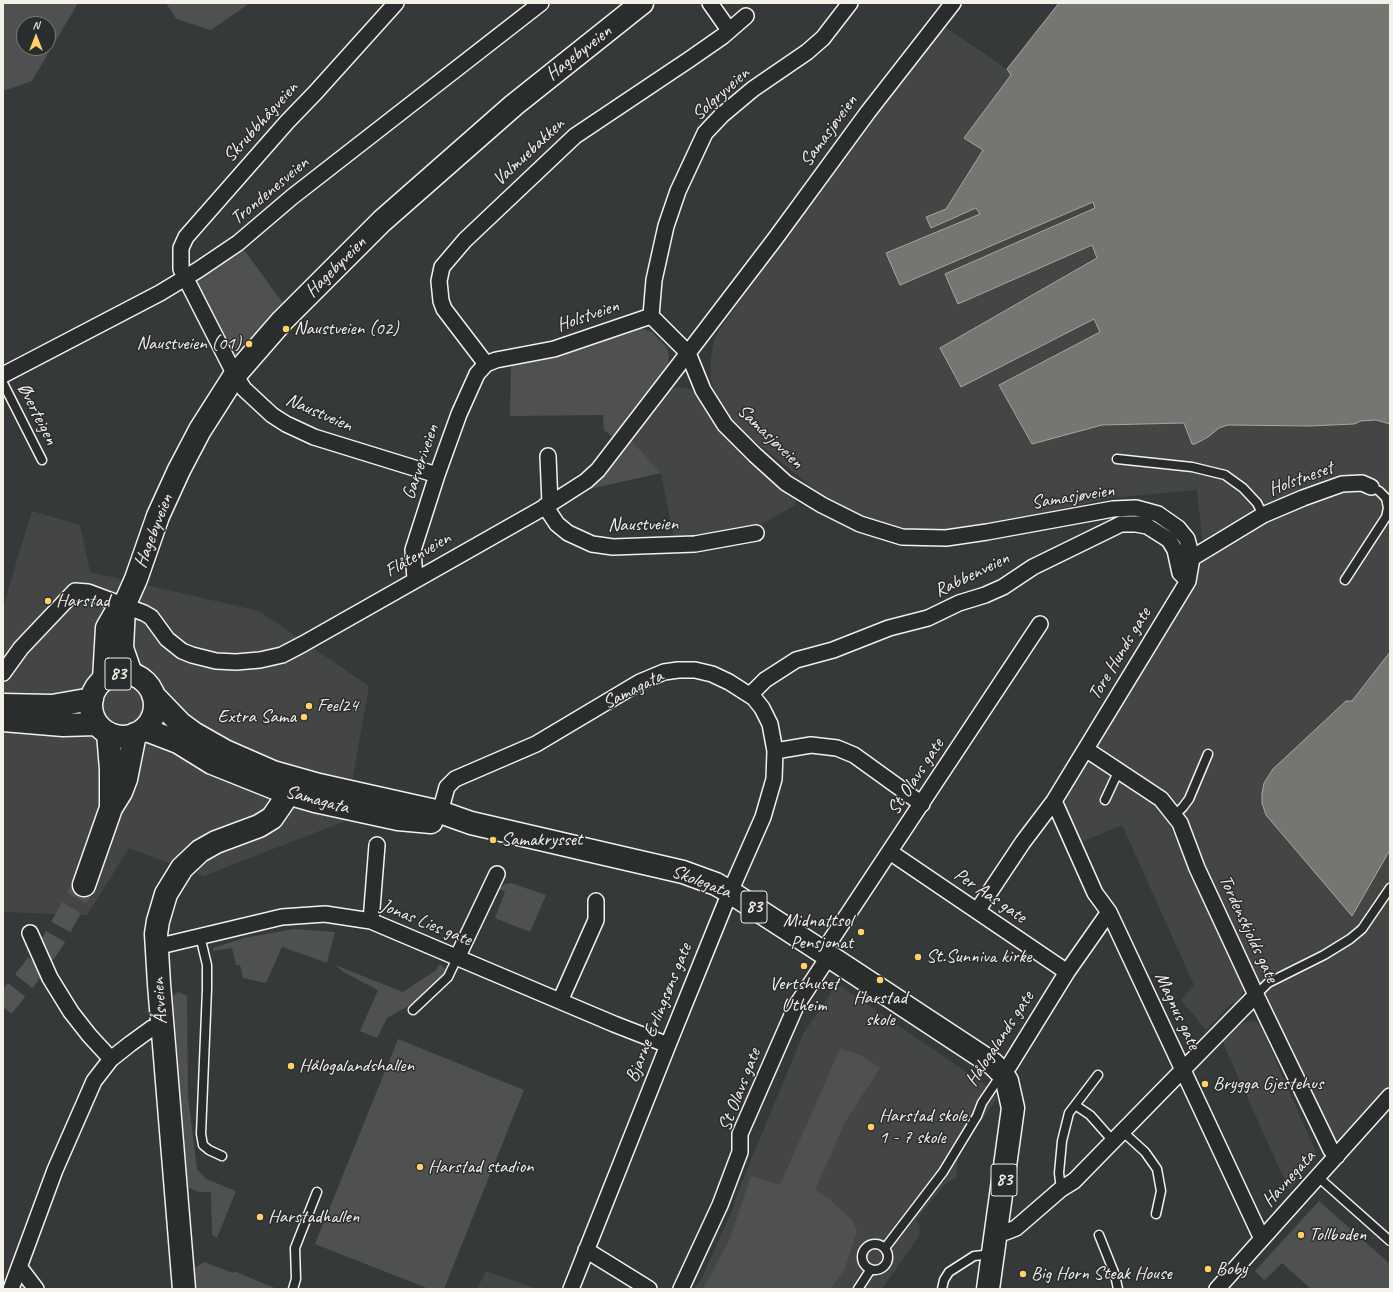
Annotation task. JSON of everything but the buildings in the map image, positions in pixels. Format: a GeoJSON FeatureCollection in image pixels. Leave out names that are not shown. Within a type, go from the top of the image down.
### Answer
{"type":"FeatureCollection","features":[{"type":"Feature","properties":{"kind":"main road","name":"Hagebyveien"},"geometry":{"type":"LineString","coordinates":[[131,674],[122,648],[124,606],[142,565],[158,516],[179,470],[200,430],[235,375],[282,320],[382,221],[514,105],[642,3]]}},
{"type":"Feature","properties":{"kind":"main road","name":"Hagebyveien"},"geometry":{"type":"LineString","coordinates":[[104,680],[107,628],[115,614],[124,606]]}},
{"type":"Feature","properties":{"kind":"main road","name":"83"},"geometry":{"type":"LineString","coordinates":[[84,885],[111,808],[121,792],[126,779],[140,732],[153,716],[155,708],[153,695],[142,680],[131,674],[117,674],[104,680],[97,688],[92,699],[92,712],[103,728],[111,769],[111,808]]}},
{"type":"Feature","properties":{"kind":"main road","name":"Samagata"},"geometry":{"type":"LineString","coordinates":[[153,695],[180,723],[195,734],[289,785],[315,801],[398,819],[441,823],[471,823]]}},
{"type":"Feature","properties":{"kind":"main road","name":"83"},"geometry":{"type":"LineString","coordinates":[[3,705],[52,706],[72,704],[92,699]]}},
{"type":"Feature","properties":{"kind":"main road","name":"83"},"geometry":{"type":"LineString","coordinates":[[3,720],[103,728],[121,737],[140,732]]}},
{"type":"Feature","properties":{"kind":"main road","name":"Samagata"},"geometry":{"type":"LineString","coordinates":[[140,732],[178,742],[212,763],[289,785],[440,812],[471,823]]}},
{"type":"Feature","properties":{"kind":"main road","name":"Åsveien"},"geometry":{"type":"LineString","coordinates":[[184,1289],[156,947],[156,934],[161,907],[169,887],[182,868],[200,851],[216,842],[265,824],[278,811],[289,785]]}},
{"type":"Feature","properties":{"kind":"main road","name":"Skolegata"},"geometry":{"type":"LineString","coordinates":[[471,823],[683,872],[701,878],[730,892],[826,954],[980,1055],[1002,1073]]}},
{"type":"Feature","properties":{"kind":"main road","name":"83"},"geometry":{"type":"LineString","coordinates":[[988,1289],[1013,1114],[1012,1098],[1007,1081],[1002,1073]]}},
{"type":"Feature","properties":{"kind":"street","name":"Skrubbhågveien"},"geometry":{"type":"LineString","coordinates":[[185,278],[181,269],[180,259],[181,248],[186,237],[287,122],[396,3]]}},
{"type":"Feature","properties":{"kind":"street","name":"Trondenesveien"},"geometry":{"type":"LineString","coordinates":[[3,375],[185,278],[238,243],[292,197],[541,3]]}},
{"type":"Feature","properties":{"kind":"street"},"geometry":{"type":"LineString","coordinates":[[710,3],[729,30]]}},
{"type":"Feature","properties":{"kind":"street","name":"Solgryveien"},"geometry":{"type":"LineString","coordinates":[[651,316],[654,280],[666,226],[678,191],[705,133],[722,115],[753,89],[807,52],[823,38],[850,3]]}},
{"type":"Feature","properties":{"kind":"street","name":"Samasjøveien"},"geometry":{"type":"LineString","coordinates":[[953,3],[868,112],[775,239],[688,353],[703,390],[725,425],[786,483],[822,505],[860,524],[902,537],[946,538],[1113,509],[1136,508],[1158,514],[1178,528],[1187,539],[1192,558],[1188,581]]}},
{"type":"Feature","properties":{"kind":"street","name":"Valmuebakken"},"geometry":{"type":"LineString","coordinates":[[486,364],[444,309],[441,301],[439,281],[442,267],[465,240],[575,136],[690,59],[746,16]]}},
{"type":"Feature","properties":{"kind":"street","name":"Naustveien"},"geometry":{"type":"LineString","coordinates":[[185,278],[235,375],[244,389],[258,404],[286,424],[314,437],[437,475]]}},
{"type":"Feature","properties":{"kind":"street"},"geometry":{"type":"LineString","coordinates":[[651,316],[688,353]]}},
{"type":"Feature","properties":{"kind":"street","name":"Holstveien"},"geometry":{"type":"LineString","coordinates":[[486,364],[496,360],[565,345],[651,316]]}},
{"type":"Feature","properties":{"kind":"street","name":"Flåtenveien"},"geometry":{"type":"LineString","coordinates":[[3,673],[21,648],[75,591],[88,592],[151,617],[167,639],[182,651],[204,659],[236,662],[260,660],[282,655],[547,505],[586,481],[598,470],[688,353]]}},
{"type":"Feature","properties":{"kind":"street","name":"Garveriveien"},"geometry":{"type":"LineString","coordinates":[[415,580],[413,550],[437,475],[459,414],[477,374],[486,364]]}},
{"type":"Feature","properties":{"kind":"street"},"geometry":{"type":"LineString","coordinates":[[547,505],[548,456]]}},
{"type":"Feature","properties":{"kind":"street","name":"Holstneset"},"geometry":{"type":"LineString","coordinates":[[1192,558],[1263,515],[1342,484],[1362,484],[1371,487]]}},
{"type":"Feature","properties":{"kind":"street","name":"Naustveien"},"geometry":{"type":"LineString","coordinates":[[547,505],[557,524],[568,533],[592,544],[613,547],[695,544],[756,533]]}},
{"type":"Feature","properties":{"kind":"street","name":"Rabbenveien"},"geometry":{"type":"LineString","coordinates":[[750,695],[765,680],[796,660],[833,650],[889,628],[928,618],[959,603],[985,595],[1003,587],[1033,567],[1122,524],[1148,526],[1169,540],[1176,555],[1180,573],[1188,581]]}},
{"type":"Feature","properties":{"kind":"street","name":"Tore Hunds gate"},"geometry":{"type":"LineString","coordinates":[[977,911],[1023,842],[1054,801],[1087,750],[1102,722],[1188,581]]}},
{"type":"Feature","properties":{"kind":"street","name":"St Olavs gate"},"geometry":{"type":"LineString","coordinates":[[681,1289],[720,1205],[740,1152],[740,1134],[796,1006],[826,954],[890,852],[1040,624]]}},
{"type":"Feature","properties":{"kind":"street","name":"Samagata"},"geometry":{"type":"LineString","coordinates":[[440,812],[447,787],[455,779],[536,744],[640,682],[664,672],[695,670],[712,674],[729,682],[750,695],[762,708],[770,724],[775,751]]}},
{"type":"Feature","properties":{"kind":"street"},"geometry":{"type":"LineString","coordinates":[[775,751],[810,745],[837,748],[854,755],[922,804]]}},
{"type":"Feature","properties":{"kind":"street","name":"Tordenskjolds gate"},"geometry":{"type":"LineString","coordinates":[[1087,750],[1161,799],[1175,814],[1180,823],[1197,868],[1256,995],[1331,1150],[1337,1156]]}},
{"type":"Feature","properties":{"kind":"street","name":"Bjarne Erlingsøns gate"},"geometry":{"type":"LineString","coordinates":[[571,1289],[730,892],[770,799],[774,779],[775,751]]}},
{"type":"Feature","properties":{"kind":"street","name":"Magnus gate"},"geometry":{"type":"LineString","coordinates":[[1054,801],[1095,893],[1109,912],[1262,1238]]}},
{"type":"Feature","properties":{"kind":"street"},"geometry":{"type":"LineString","coordinates":[[372,921],[377,845]]}},
{"type":"Feature","properties":{"kind":"street","name":"Per Aas gate"},"geometry":{"type":"LineString","coordinates":[[890,852],[1067,972]]}},
{"type":"Feature","properties":{"kind":"street"},"geometry":{"type":"LineString","coordinates":[[457,958],[497,874]]}},
{"type":"Feature","properties":{"kind":"street"},"geometry":{"type":"LineString","coordinates":[[560,1001],[596,920],[596,901]]}},
{"type":"Feature","properties":{"kind":"street","name":"Hålogalands gate"},"geometry":{"type":"LineString","coordinates":[[1002,1073],[1009,1066],[1067,972],[1109,912]]}},
{"type":"Feature","properties":{"kind":"street","name":"Jonas Lies gate"},"geometry":{"type":"LineString","coordinates":[[156,947],[282,917],[325,914],[372,921],[387,926],[457,958],[668,1045]]}},
{"type":"Feature","properties":{"kind":"street"},"geometry":{"type":"LineString","coordinates":[[30,933],[50,978],[68,1007],[89,1036],[112,1059]]}},
{"type":"Feature","properties":{"kind":"street"},"geometry":{"type":"LineString","coordinates":[[997,1230],[1006,1232],[1016,1228],[1061,1189],[1074,1181],[1256,995]]}},
{"type":"Feature","properties":{"kind":"street"},"geometry":{"type":"LineString","coordinates":[[11,1289],[55,1170],[94,1081],[112,1059],[130,1044],[152,1028],[162,1026]]}},
{"type":"Feature","properties":{"kind":"street","name":"Havnegata"},"geometry":{"type":"LineString","coordinates":[[1217,1289],[1390,1096]]}},
{"type":"Feature","properties":{"kind":"street"},"geometry":{"type":"LineString","coordinates":[[586,1250],[649,1289]]}},
{"type":"Feature","properties":{"kind":"street"},"geometry":{"type":"LineString","coordinates":[[20,1268],[36,1289]]}},
{"type":"Feature","properties":{"kind":"lane","name":"Øverteigen"},"geometry":{"type":"LineString","coordinates":[[3,384],[42,460]]}},
{"type":"Feature","properties":{"kind":"lane"},"geometry":{"type":"LineString","coordinates":[[1117,459],[1192,467],[1225,475],[1243,488],[1257,503],[1263,515]]}},
{"type":"Feature","properties":{"kind":"lane","name":"Holstneset"},"geometry":{"type":"LineString","coordinates":[[1345,580],[1386,516],[1388,508],[1386,498],[1379,491],[1371,487]]}},
{"type":"Feature","properties":{"kind":"lane"},"geometry":{"type":"LineString","coordinates":[[1175,814],[1189,799],[1208,754]]}},
{"type":"Feature","properties":{"kind":"lane"},"geometry":{"type":"LineString","coordinates":[[1105,800],[1119,770]]}},
{"type":"Feature","properties":{"kind":"lane"},"geometry":{"type":"LineString","coordinates":[[1256,995],[1268,983],[1324,955],[1350,939],[1362,929],[1390,888]]}},
{"type":"Feature","properties":{"kind":"lane"},"geometry":{"type":"LineString","coordinates":[[200,936],[207,965],[201,1134],[203,1145],[209,1150],[222,1156]]}},
{"type":"Feature","properties":{"kind":"lane"},"geometry":{"type":"LineString","coordinates":[[413,1010],[448,977],[457,958]]}},
{"type":"Feature","properties":{"kind":"lane","name":"Hålogalands gate"},"geometry":{"type":"LineString","coordinates":[[885,1248],[943,1172],[977,1116],[982,1103],[1002,1073]]}},
{"type":"Feature","properties":{"kind":"lane"},"geometry":{"type":"LineString","coordinates":[[1061,1189],[1059,1173],[1062,1141],[1070,1114],[1098,1075]]}},
{"type":"Feature","properties":{"kind":"lane"},"geometry":{"type":"LineString","coordinates":[[1075,1105],[1118,1136],[1145,1152],[1157,1169],[1162,1191],[1156,1214]]}},
{"type":"Feature","properties":{"kind":"lane"},"geometry":{"type":"LineString","coordinates":[[1318,1177],[1390,1241]]}},
{"type":"Feature","properties":{"kind":"lane"},"geometry":{"type":"LineString","coordinates":[[293,1289],[296,1279],[295,1248],[317,1192]]}},
{"type":"Feature","properties":{"kind":"lane"},"geometry":{"type":"LineString","coordinates":[[1099,1235],[1116,1275],[1118,1289]]}},
{"type":"Feature","properties":{"kind":"lane"},"geometry":{"type":"LineString","coordinates":[[876,1244],[885,1248],[888,1252],[887,1262],[880,1269],[871,1269],[863,1262],[863,1252],[870,1245],[876,1244]]}},
{"type":"Feature","properties":{"kind":"lane"},"geometry":{"type":"LineString","coordinates":[[942,1289],[948,1272],[974,1256],[993,1254]]}},
{"type":"Feature","properties":{"kind":"lane"},"geometry":{"type":"LineString","coordinates":[[858,1289],[871,1269]]}},
{"type":"Feature","properties":{"kind":"shaded area"},"geometry":{"type":"Polygon","coordinates":[[[3,3],[78,3],[56,40],[56,16],[16,16],[16,56],[47,56],[32,81],[3,91],[3,3]]]}},
{"type":"Feature","properties":{"kind":"shaded area"},"geometry":{"type":"Polygon","coordinates":[[[166,3],[250,3],[211,30],[176,19],[166,3]]]}},
{"type":"Feature","properties":{"kind":"shaded area"},"geometry":{"type":"Polygon","coordinates":[[[1059,3],[1390,3],[1390,424],[1376,420],[1361,421],[1354,424],[1309,426],[1228,425],[1219,428],[1208,437],[1195,444],[1192,444],[1184,423],[1102,425],[1032,444],[999,385],[1100,332],[1094,319],[961,387],[940,348],[1097,258],[1092,245],[958,304],[945,274],[1095,208],[1093,202],[900,285],[886,253],[980,214],[976,208],[931,228],[926,217],[946,209],[983,150],[964,138],[1011,75],[1007,69],[1059,3]]]}},
{"type":"Feature","properties":{"kind":"shaded area"},"geometry":{"type":"Polygon","coordinates":[[[945,27],[1007,69],[1011,75],[964,137],[983,150],[946,209],[926,217],[932,228],[977,208],[980,214],[886,253],[900,285],[1093,202],[1095,208],[945,274],[959,304],[1092,245],[1097,258],[940,348],[1094,319],[1100,332],[999,385],[1032,443],[1102,425],[1184,423],[1192,444],[1195,444],[1208,437],[1219,428],[1228,425],[1309,426],[1354,424],[1361,421],[1376,420],[1390,424],[1390,652],[1352,701],[1351,915],[1390,850],[1390,1095],[1337,1150],[1179,823],[1089,751],[1145,651],[1204,555],[1197,490],[1110,498],[1013,520],[940,532],[915,532],[892,528],[830,502],[735,425],[723,411],[716,398],[711,380],[711,358],[714,340],[719,330],[888,97],[945,27]]]}},
{"type":"Feature","properties":{"kind":"shaded area"},"geometry":{"type":"Polygon","coordinates":[[[242,247],[285,306],[238,359],[232,358],[195,282],[197,278],[242,247]]]}},
{"type":"Feature","properties":{"kind":"shaded area"},"geometry":{"type":"Polygon","coordinates":[[[639,327],[652,332],[667,348],[669,356],[668,366],[615,439],[604,430],[603,415],[510,416],[511,363],[639,327]]]}},
{"type":"Feature","properties":{"kind":"shaded area"},"geometry":{"type":"Polygon","coordinates":[[[678,387],[690,389],[695,392],[710,418],[723,435],[743,456],[796,500],[795,505],[766,522],[749,529],[674,540],[661,473],[631,440],[666,393],[671,389],[678,387]]]}},
{"type":"Feature","properties":{"kind":"shaded area"},"geometry":{"type":"Polygon","coordinates":[[[631,440],[661,473],[585,490],[606,474],[631,440]]]}},
{"type":"Feature","properties":{"kind":"shaded area"},"geometry":{"type":"Polygon","coordinates":[[[32,511],[80,525],[90,572],[259,611],[369,686],[345,821],[204,876],[129,848],[87,915],[3,912],[3,611],[32,511]]]}},
{"type":"Feature","properties":{"kind":"shaded area"},"geometry":{"type":"Polygon","coordinates":[[[1390,652],[1390,850],[1352,916],[1266,815],[1262,803],[1262,794],[1264,783],[1273,769],[1346,701],[1352,701],[1390,652]]]}},
{"type":"Feature","properties":{"kind":"shaded area"},"geometry":{"type":"Polygon","coordinates":[[[1093,762],[1131,787],[1164,813],[1242,982],[1243,990],[1240,999],[1230,1005],[1206,1030],[1181,1000],[1194,985],[1122,825],[1079,843],[1066,805],[1066,796],[1085,764],[1093,762]]]}},
{"type":"Feature","properties":{"kind":"shaded area"},"geometry":{"type":"Polygon","coordinates":[[[511,883],[546,895],[530,932],[495,918],[505,892],[499,889],[505,884],[511,883]]]}},
{"type":"Feature","properties":{"kind":"shaded area"},"geometry":{"type":"Polygon","coordinates":[[[294,929],[335,932],[327,963],[282,947],[266,983],[243,978],[240,965],[236,965],[232,948],[213,951],[213,948],[244,938],[294,929]]]}},
{"type":"Feature","properties":{"kind":"shaded area"},"geometry":{"type":"Polygon","coordinates":[[[439,964],[448,970],[445,974],[416,1002],[387,1018],[377,1038],[360,1031],[378,990],[345,973],[335,965],[403,992],[436,970],[439,964]]]}},
{"type":"Feature","properties":{"kind":"shaded area","name":"Harstad skole, 1 - 7 skole"},"geometry":{"type":"Polygon","coordinates":[[[837,984],[984,1084],[997,1098],[958,1155],[956,1178],[945,1184],[916,1220],[920,1227],[919,1236],[882,1289],[693,1289],[701,1280],[734,1206],[735,1199],[803,1034],[837,984]]]}},
{"type":"Feature","properties":{"kind":"shaded area"},"geometry":{"type":"Polygon","coordinates":[[[178,992],[187,996],[188,1096],[197,1169],[206,1179],[236,1191],[217,1238],[212,1235],[211,1192],[198,1192],[187,1187],[173,996],[178,992]]]}},
{"type":"Feature","properties":{"kind":"shaded area"},"geometry":{"type":"Polygon","coordinates":[[[1248,1021],[1257,1022],[1260,1025],[1316,1152],[1315,1160],[1289,1190],[1222,1041],[1240,1025],[1248,1021]]]}},
{"type":"Feature","properties":{"kind":"shaded area","name":"Harstad stadion"},"geometry":{"type":"Polygon","coordinates":[[[398,1039],[524,1090],[444,1289],[429,1289],[315,1244],[398,1039]]]}},
{"type":"Feature","properties":{"kind":"shaded area"},"geometry":{"type":"Polygon","coordinates":[[[840,1049],[861,1055],[880,1068],[845,1122],[815,1190],[828,1198],[852,1220],[857,1231],[845,1268],[831,1289],[703,1289],[729,1241],[751,1176],[780,1185],[840,1049]]]}},
{"type":"Feature","properties":{"kind":"shaded area"},"geometry":{"type":"Polygon","coordinates":[[[1319,1201],[1390,1264],[1390,1286],[1386,1289],[1311,1289],[1282,1263],[1264,1280],[1255,1271],[1319,1201]]]}},
{"type":"Feature","properties":{"kind":"shaded area"},"geometry":{"type":"Polygon","coordinates":[[[204,1262],[233,1273],[234,1271],[277,1289],[193,1289],[191,1270],[204,1262]]]}},
{"type":"Feature","properties":{"kind":"shaded area"},"geometry":{"type":"Polygon","coordinates":[[[486,1271],[537,1289],[477,1289],[486,1271]]]}},
{"type":"Feature","properties":{"kind":"tunnel"},"geometry":{"type":"LineString","coordinates":[[3,1007],[53,941],[84,885]]}},
{"type":"Feature","properties":{"kind":"place","name":"Naustveien (02)"},"geometry":{"type":"Point","coordinates":[286,329]}},
{"type":"Feature","properties":{"kind":"place","name":"Naustveien (01)"},"geometry":{"type":"Point","coordinates":[249,344]}},
{"type":"Feature","properties":{"kind":"place","name":"Harstad"},"geometry":{"type":"Point","coordinates":[48,601]}},
{"type":"Feature","properties":{"kind":"place","name":"Feel24"},"geometry":{"type":"Point","coordinates":[309,706]}},
{"type":"Feature","properties":{"kind":"place","name":"Extra Sama"},"geometry":{"type":"Point","coordinates":[304,717]}},
{"type":"Feature","properties":{"kind":"place","name":"Samakrysset"},"geometry":{"type":"Point","coordinates":[493,840]}},
{"type":"Feature","properties":{"kind":"place","name":"Midnattsol Pensjonat"},"geometry":{"type":"Point","coordinates":[861,932]}},
{"type":"Feature","properties":{"kind":"place","name":"St.Sunniva kirke"},"geometry":{"type":"Point","coordinates":[918,957]}},
{"type":"Feature","properties":{"kind":"place","name":"Vertshuset Utheim"},"geometry":{"type":"Point","coordinates":[804,966]}},
{"type":"Feature","properties":{"kind":"place","name":"Harstad skole"},"geometry":{"type":"Point","coordinates":[880,980]}},
{"type":"Feature","properties":{"kind":"place","name":"Hålogalandshallen"},"geometry":{"type":"Point","coordinates":[291,1066]}},
{"type":"Feature","properties":{"kind":"place","name":"Brygga Gjestehus"},"geometry":{"type":"Point","coordinates":[1205,1084]}},
{"type":"Feature","properties":{"kind":"place","name":"Harstad skole, 1 - 7 skole"},"geometry":{"type":"Point","coordinates":[871,1127]}},
{"type":"Feature","properties":{"kind":"place","name":"Harstad stadion"},"geometry":{"type":"Point","coordinates":[420,1167]}},
{"type":"Feature","properties":{"kind":"place","name":"Harstadhallen"},"geometry":{"type":"Point","coordinates":[260,1217]}},
{"type":"Feature","properties":{"kind":"place","name":"Tollboden"},"geometry":{"type":"Point","coordinates":[1301,1235]}},
{"type":"Feature","properties":{"kind":"place","name":"Boby"},"geometry":{"type":"Point","coordinates":[1208,1269]}},
{"type":"Feature","properties":{"kind":"place","name":"Big Horn Steak House"},"geometry":{"type":"Point","coordinates":[1023,1274]}}]}
